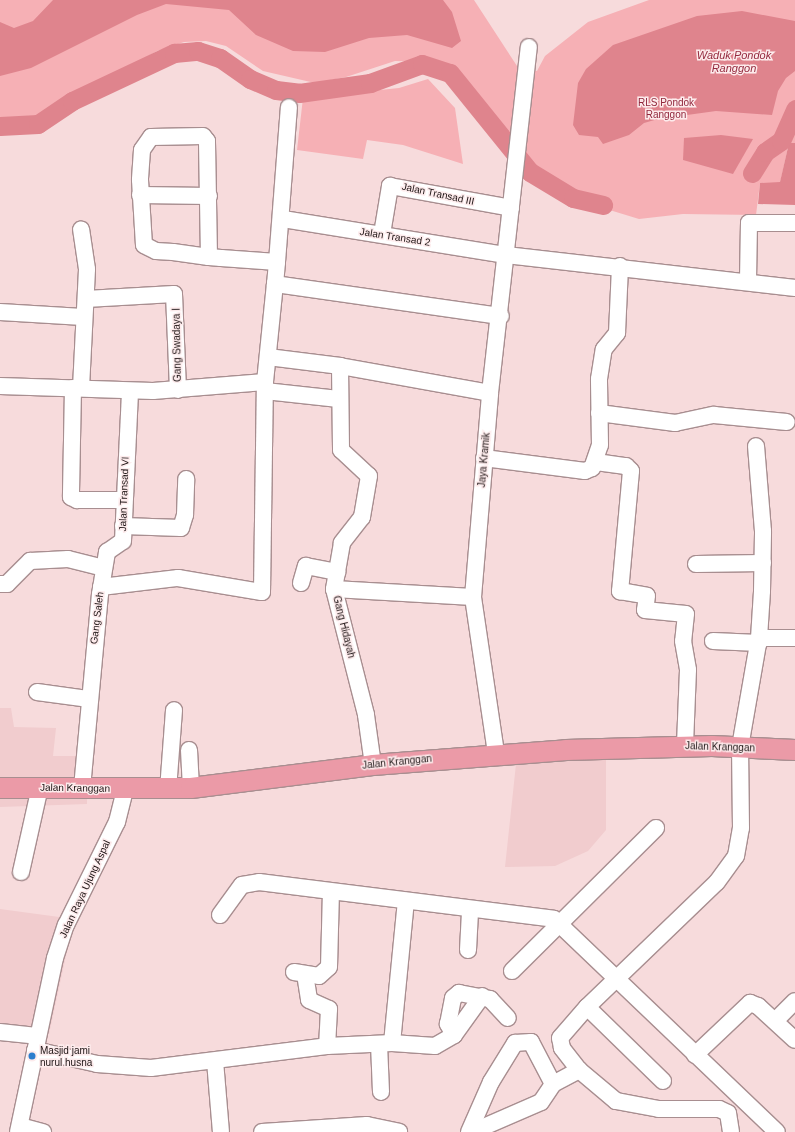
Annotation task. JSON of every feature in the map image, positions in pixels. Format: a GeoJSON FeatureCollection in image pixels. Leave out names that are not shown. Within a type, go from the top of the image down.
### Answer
{"type":"FeatureCollection","features":[{"type":"Feature","properties":{"kind":"main road","name":"Jalan Kranggan"},"geometry":{"type":"LineString","coordinates":[[0,788],[40,787],[168,790],[373,765],[496,753],[685,746],[795,750]]}},
{"type":"Feature","properties":{"kind":"street","name":"Jaya Kramik"},"geometry":{"type":"LineString","coordinates":[[496,753],[473,597],[490,393],[501,316],[516,143],[529,47]]}},
{"type":"Feature","properties":{"kind":"street"},"geometry":{"type":"LineString","coordinates":[[265,386],[277,262],[283,219],[289,107]]}},
{"type":"Feature","properties":{"kind":"street"},"geometry":{"type":"LineString","coordinates":[[209,257],[207,146],[203,136],[147,140],[142,150],[140,195],[143,241],[147,249],[209,257],[277,262]]}},
{"type":"Feature","properties":{"kind":"street","name":"Jalan Transad III"},"geometry":{"type":"LineString","coordinates":[[382,234],[390,186],[511,208]]}},
{"type":"Feature","properties":{"kind":"street"},"geometry":{"type":"LineString","coordinates":[[140,195],[209,196]]}},
{"type":"Feature","properties":{"kind":"street","name":"Jalan Transad 2"},"geometry":{"type":"LineString","coordinates":[[283,219],[506,255],[748,280],[765,287],[795,288]]}},
{"type":"Feature","properties":{"kind":"street"},"geometry":{"type":"LineString","coordinates":[[748,280],[748,223],[795,223]]}},
{"type":"Feature","properties":{"kind":"street"},"geometry":{"type":"LineString","coordinates":[[81,229],[87,270],[86,299],[77,388],[71,496],[77,500],[123,500]]}},
{"type":"Feature","properties":{"kind":"street"},"geometry":{"type":"LineString","coordinates":[[596,462],[599,413],[599,379],[604,349],[618,333],[620,266]]}},
{"type":"Feature","properties":{"kind":"street"},"geometry":{"type":"LineString","coordinates":[[275,284],[501,316]]}},
{"type":"Feature","properties":{"kind":"street","name":"Gang Swadaya I"},"geometry":{"type":"LineString","coordinates":[[86,299],[174,294],[178,390]]}},
{"type":"Feature","properties":{"kind":"street"},"geometry":{"type":"LineString","coordinates":[[0,312],[83,317]]}},
{"type":"Feature","properties":{"kind":"street"},"geometry":{"type":"LineString","coordinates":[[268,357],[340,366],[490,393]]}},
{"type":"Feature","properties":{"kind":"street","name":"Gang Hidayah"},"geometry":{"type":"LineString","coordinates":[[340,366],[338,399],[341,450],[369,476],[362,516],[342,543],[334,589],[366,715],[373,765]]}},
{"type":"Feature","properties":{"kind":"street"},"geometry":{"type":"LineString","coordinates":[[0,386],[130,391],[265,386],[338,399]]}},
{"type":"Feature","properties":{"kind":"street","name":"Gang Saleh"},"geometry":{"type":"LineString","coordinates":[[82,788],[88,699],[101,587],[178,578],[262,592],[265,386]]}},
{"type":"Feature","properties":{"kind":"street","name":"Jalan Transad VI"},"geometry":{"type":"LineString","coordinates":[[101,587],[107,552],[122,545],[123,500],[130,391]]}},
{"type":"Feature","properties":{"kind":"street"},"geometry":{"type":"LineString","coordinates":[[599,413],[675,423],[714,415],[787,422]]}},
{"type":"Feature","properties":{"kind":"street"},"geometry":{"type":"LineString","coordinates":[[731,1132],[728,1113],[719,1109],[635,1106],[606,1094],[579,1070],[562,1048],[560,1038],[586,1007],[717,882],[736,856],[741,828],[740,747],[759,641],[763,563],[756,446]]}},
{"type":"Feature","properties":{"kind":"street"},"geometry":{"type":"LineString","coordinates":[[484,458],[585,471],[596,462],[626,466],[631,471],[620,591],[647,596],[645,610],[686,614],[683,641],[688,670],[685,746]]}},
{"type":"Feature","properties":{"kind":"street"},"geometry":{"type":"LineString","coordinates":[[123,526],[181,528],[185,515],[186,479]]}},
{"type":"Feature","properties":{"kind":"street"},"geometry":{"type":"LineString","coordinates":[[4,584],[30,561],[68,559],[104,568]]}},
{"type":"Feature","properties":{"kind":"street"},"geometry":{"type":"LineString","coordinates":[[696,564],[763,563]]}},
{"type":"Feature","properties":{"kind":"street"},"geometry":{"type":"LineString","coordinates":[[301,583],[306,566],[337,572]]}},
{"type":"Feature","properties":{"kind":"street"},"geometry":{"type":"LineString","coordinates":[[334,589],[473,597]]}},
{"type":"Feature","properties":{"kind":"street"},"geometry":{"type":"LineString","coordinates":[[713,641],[759,641],[795,638]]}},
{"type":"Feature","properties":{"kind":"street"},"geometry":{"type":"LineString","coordinates":[[37,692],[88,699]]}},
{"type":"Feature","properties":{"kind":"street"},"geometry":{"type":"LineString","coordinates":[[168,790],[174,710]]}},
{"type":"Feature","properties":{"kind":"street"},"geometry":{"type":"LineString","coordinates":[[190,750],[191,788]]}},
{"type":"Feature","properties":{"kind":"street"},"geometry":{"type":"LineString","coordinates":[[21,872],[40,787]]}},
{"type":"Feature","properties":{"kind":"street","name":"Jalan Raya Ujung Aspal"},"geometry":{"type":"LineString","coordinates":[[19,1129],[55,958],[66,925],[117,822],[125,789]]}},
{"type":"Feature","properties":{"kind":"street"},"geometry":{"type":"LineString","coordinates":[[512,971],[558,922],[656,828]]}},
{"type":"Feature","properties":{"kind":"street"},"geometry":{"type":"LineString","coordinates":[[220,915],[242,885],[259,882],[406,901],[470,912],[543,917],[558,922],[777,1132]]}},
{"type":"Feature","properties":{"kind":"street"},"geometry":{"type":"LineString","coordinates":[[327,1046],[329,1009],[309,1000],[299,973],[319,976],[329,967],[331,892]]}},
{"type":"Feature","properties":{"kind":"street"},"geometry":{"type":"LineString","coordinates":[[381,1092],[386,1044],[406,901]]}},
{"type":"Feature","properties":{"kind":"street"},"geometry":{"type":"LineString","coordinates":[[468,950],[470,912]]}},
{"type":"Feature","properties":{"kind":"street"},"geometry":{"type":"LineString","coordinates":[[454,1035],[448,1024],[453,998],[459,993],[482,996],[495,1003],[508,1018]]}},
{"type":"Feature","properties":{"kind":"street"},"geometry":{"type":"LineString","coordinates":[[0,1032],[97,1064],[151,1068],[327,1046],[386,1044],[435,1046],[454,1035],[482,996]]}},
{"type":"Feature","properties":{"kind":"street"},"geometry":{"type":"LineString","coordinates":[[776,1021],[795,1001]]}},
{"type":"Feature","properties":{"kind":"street"},"geometry":{"type":"LineString","coordinates":[[695,1055],[750,1003],[776,1021],[795,1040]]}},
{"type":"Feature","properties":{"kind":"street"},"geometry":{"type":"LineString","coordinates":[[586,1007],[664,1081]]}},
{"type":"Feature","properties":{"kind":"street"},"geometry":{"type":"LineString","coordinates":[[471,1132],[491,1082],[514,1043],[531,1042],[553,1084]]}},
{"type":"Feature","properties":{"kind":"street"},"geometry":{"type":"LineString","coordinates":[[215,1061],[221,1132]]}},
{"type":"Feature","properties":{"kind":"street"},"geometry":{"type":"LineString","coordinates":[[471,1132],[541,1102],[553,1084],[579,1070]]}},
{"type":"Feature","properties":{"kind":"street"},"geometry":{"type":"LineString","coordinates":[[262,1132],[367,1128],[399,1132]]}},
{"type":"Feature","properties":{"kind":"street"},"geometry":{"type":"LineString","coordinates":[[19,1129],[44,1132]]}},
{"type":"Feature","properties":{"kind":"shaded area"},"geometry":{"type":"Polygon","coordinates":[[[0,708],[11,708],[14,727],[56,728],[53,756],[87,756],[87,804],[0,807],[0,708]]]}},
{"type":"Feature","properties":{"kind":"shaded area"},"geometry":{"type":"Polygon","coordinates":[[[606,759],[606,830],[588,851],[555,866],[505,867],[516,764],[606,759]]]}},
{"type":"Feature","properties":{"kind":"shaded area"},"geometry":{"type":"Polygon","coordinates":[[[0,909],[74,919],[49,1034],[0,1032],[0,909]]]}},
{"type":"Feature","properties":{"kind":"green space","name":"RLS Pondok Ranggon"},"geometry":{"type":"Polygon","coordinates":[[[0,0],[474,0],[517,66],[537,71],[545,56],[588,22],[649,0],[795,0],[795,143],[789,143],[780,183],[760,183],[756,215],[683,214],[639,219],[603,208],[603,199],[567,190],[534,169],[451,68],[439,62],[395,61],[346,77],[315,83],[263,71],[226,46],[206,41],[184,42],[157,51],[40,118],[0,121],[0,0]]]}},
{"type":"Feature","properties":{"kind":"green space"},"geometry":{"type":"Polygon","coordinates":[[[428,79],[455,108],[463,164],[403,145],[367,140],[363,159],[297,150],[303,98],[399,88],[428,79]]]}},
{"type":"Feature","properties":{"kind":"water"},"geometry":{"type":"Polygon","coordinates":[[[53,0],[443,0],[452,12],[461,41],[452,48],[407,35],[369,38],[325,52],[293,51],[256,35],[229,10],[166,4],[137,15],[31,68],[0,76],[0,22],[14,28],[33,21],[53,0]]]}},
{"type":"Feature","properties":{"kind":"water","name":"Waduk Pondok Ranggon"},"geometry":{"type":"Polygon","coordinates":[[[742,11],[795,21],[795,71],[786,78],[778,91],[772,115],[716,111],[658,119],[644,123],[629,135],[603,144],[598,137],[579,135],[573,125],[578,83],[586,69],[613,45],[697,16],[742,11]]]}},
{"type":"Feature","properties":{"kind":"water"},"geometry":{"type":"Polygon","coordinates":[[[721,135],[753,139],[733,174],[683,160],[684,138],[721,135]]]}},
{"type":"Feature","properties":{"kind":"water"},"geometry":{"type":"Polygon","coordinates":[[[789,143],[795,143],[795,205],[758,204],[760,183],[780,182],[789,143]]]}},
{"type":"Feature","properties":{"kind":"waterway"},"geometry":{"type":"LineString","coordinates":[[0,126],[38,124],[72,101],[174,53],[198,51],[220,58],[250,79],[276,90],[299,93],[370,83],[422,64],[450,73],[530,172],[573,198],[603,205]]}},
{"type":"Feature","properties":{"kind":"waterway"},"geometry":{"type":"LineString","coordinates":[[752,173],[765,152],[781,141],[795,109]]}},
{"type":"Feature","properties":{"kind":"place","name":"Masjid jami nurul husna"},"geometry":{"type":"Point","coordinates":[32,1056]}}]}
